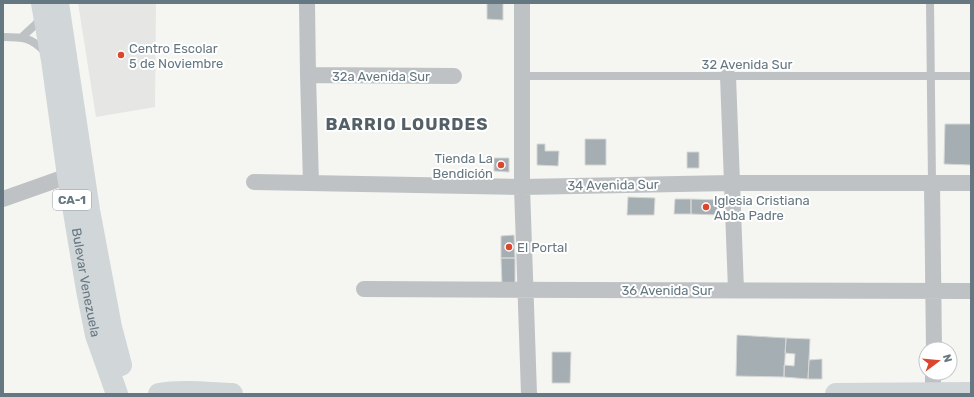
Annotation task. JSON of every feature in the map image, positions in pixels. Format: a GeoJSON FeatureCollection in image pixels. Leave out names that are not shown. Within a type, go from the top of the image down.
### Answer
{"type":"FeatureCollection","features":[{"type":"Feature","properties":{"kind":"main road","name":"Bulevar Venezuela"},"geometry":{"type":"LineString","coordinates":[[48,6],[52,60],[86,290],[96,335],[117,394]]}},
{"type":"Feature","properties":{"kind":"main road","name":"Bulevar Venezuela"},"geometry":{"type":"LineString","coordinates":[[48,6],[117,354],[132,394]]}},
{"type":"Feature","properties":{"kind":"main road"},"geometry":{"type":"LineString","coordinates":[[107,367],[115,377],[122,394]]}},
{"type":"Feature","properties":{"kind":"main road"},"geometry":{"type":"LineString","coordinates":[[836,394],[933,387],[971,393]]}},
{"type":"Feature","properties":{"kind":"main road"},"geometry":{"type":"LineString","coordinates":[[158,394],[170,392],[201,392],[232,394]]}},
{"type":"Feature","properties":{"kind":"street"},"geometry":{"type":"LineString","coordinates":[[307,3],[311,183]]}},
{"type":"Feature","properties":{"kind":"street"},"geometry":{"type":"LineString","coordinates":[[522,3],[522,187],[529,394]]}},
{"type":"Feature","properties":{"kind":"street","name":"32a Avenida Sur"},"geometry":{"type":"LineString","coordinates":[[308,75],[454,76]]}},
{"type":"Feature","properties":{"kind":"street"},"geometry":{"type":"LineString","coordinates":[[728,76],[736,290]]}},
{"type":"Feature","properties":{"kind":"street"},"geometry":{"type":"LineString","coordinates":[[3,200],[68,176]]}},
{"type":"Feature","properties":{"kind":"street","name":"34 Avenida Sur"},"geometry":{"type":"LineString","coordinates":[[254,182],[522,187],[731,183],[971,183]]}},
{"type":"Feature","properties":{"kind":"street"},"geometry":{"type":"LineString","coordinates":[[932,183],[934,341]]}},
{"type":"Feature","properties":{"kind":"street","name":"36 Avenida Sur"},"geometry":{"type":"LineString","coordinates":[[364,289],[971,292]]}},
{"type":"Feature","properties":{"kind":"lane"},"geometry":{"type":"LineString","coordinates":[[930,3],[932,183]]}},
{"type":"Feature","properties":{"kind":"lane"},"geometry":{"type":"LineString","coordinates":[[22,36],[36,24],[48,6]]}},
{"type":"Feature","properties":{"kind":"lane"},"geometry":{"type":"LineString","coordinates":[[3,37],[22,36],[38,44],[52,60]]}},
{"type":"Feature","properties":{"kind":"lane","name":"32 Avenida Sur"},"geometry":{"type":"LineString","coordinates":[[522,76],[971,76]]}},
{"type":"Feature","properties":{"kind":"shaded area","name":"Centro Escolar 5 de Noviembre"},"geometry":{"type":"Polygon","coordinates":[[[78,3],[156,3],[155,107],[96,117],[78,3]]]}},
{"type":"Feature","properties":{"kind":"building"},"geometry":{"type":"Polygon","coordinates":[[[487,3],[503,3],[503,20],[487,19],[487,3]]]}},
{"type":"Feature","properties":{"kind":"building"},"geometry":{"type":"Polygon","coordinates":[[[945,124],[971,124],[971,165],[944,164],[945,124]]]}},
{"type":"Feature","properties":{"kind":"building"},"geometry":{"type":"Polygon","coordinates":[[[585,139],[606,139],[606,165],[585,165],[585,139]]]}},
{"type":"Feature","properties":{"kind":"building"},"geometry":{"type":"Polygon","coordinates":[[[537,144],[545,144],[545,151],[559,151],[558,166],[537,165],[537,144]]]}},
{"type":"Feature","properties":{"kind":"building"},"geometry":{"type":"Polygon","coordinates":[[[687,152],[699,152],[699,168],[687,168],[687,152]]]}},
{"type":"Feature","properties":{"kind":"building","name":"Tienda La Bendición"},"geometry":{"type":"Polygon","coordinates":[[[494,158],[509,158],[509,172],[494,171],[494,158]]]}},
{"type":"Feature","properties":{"kind":"building"},"geometry":{"type":"Polygon","coordinates":[[[628,197],[655,198],[654,215],[627,215],[628,197]]]}},
{"type":"Feature","properties":{"kind":"building"},"geometry":{"type":"Polygon","coordinates":[[[675,199],[691,199],[691,214],[674,214],[675,199]]]}},
{"type":"Feature","properties":{"kind":"building","name":"Iglesia Cristiana Abba Padre"},"geometry":{"type":"Polygon","coordinates":[[[691,199],[721,200],[720,215],[691,214],[691,199]]]}},
{"type":"Feature","properties":{"kind":"building"},"geometry":{"type":"Polygon","coordinates":[[[514,235],[515,258],[501,258],[501,236],[514,235]]]}},
{"type":"Feature","properties":{"kind":"building"},"geometry":{"type":"Polygon","coordinates":[[[501,258],[515,258],[515,283],[502,283],[501,258]]]}},
{"type":"Feature","properties":{"kind":"building"},"geometry":{"type":"Polygon","coordinates":[[[737,335],[786,338],[784,377],[736,376],[737,335]]]}},
{"type":"Feature","properties":{"kind":"building"},"geometry":{"type":"Polygon","coordinates":[[[786,338],[810,339],[808,379],[784,377],[784,365],[794,366],[795,354],[785,353],[786,338]]]}},
{"type":"Feature","properties":{"kind":"building"},"geometry":{"type":"Polygon","coordinates":[[[552,352],[571,352],[570,383],[552,383],[552,352]]]}},
{"type":"Feature","properties":{"kind":"building"},"geometry":{"type":"Polygon","coordinates":[[[822,359],[822,379],[808,379],[809,360],[822,359]]]}},
{"type":"Feature","properties":{"kind":"place","name":"Centro Escolar 5 de Noviembre"},"geometry":{"type":"Point","coordinates":[121,55]}},
{"type":"Feature","properties":{"kind":"place","name":"Tienda La Bendición"},"geometry":{"type":"Point","coordinates":[501,165]}},
{"type":"Feature","properties":{"kind":"place","name":"Iglesia Cristiana Abba Padre"},"geometry":{"type":"Point","coordinates":[706,207]}},
{"type":"Feature","properties":{"kind":"place","name":"El Portal"},"geometry":{"type":"Point","coordinates":[509,247]}},
{"type":"Feature","properties":{"kind":"district","name":"BARRIO LOURDES"},"geometry":{"type":"Point","coordinates":[407,124]}}]}
